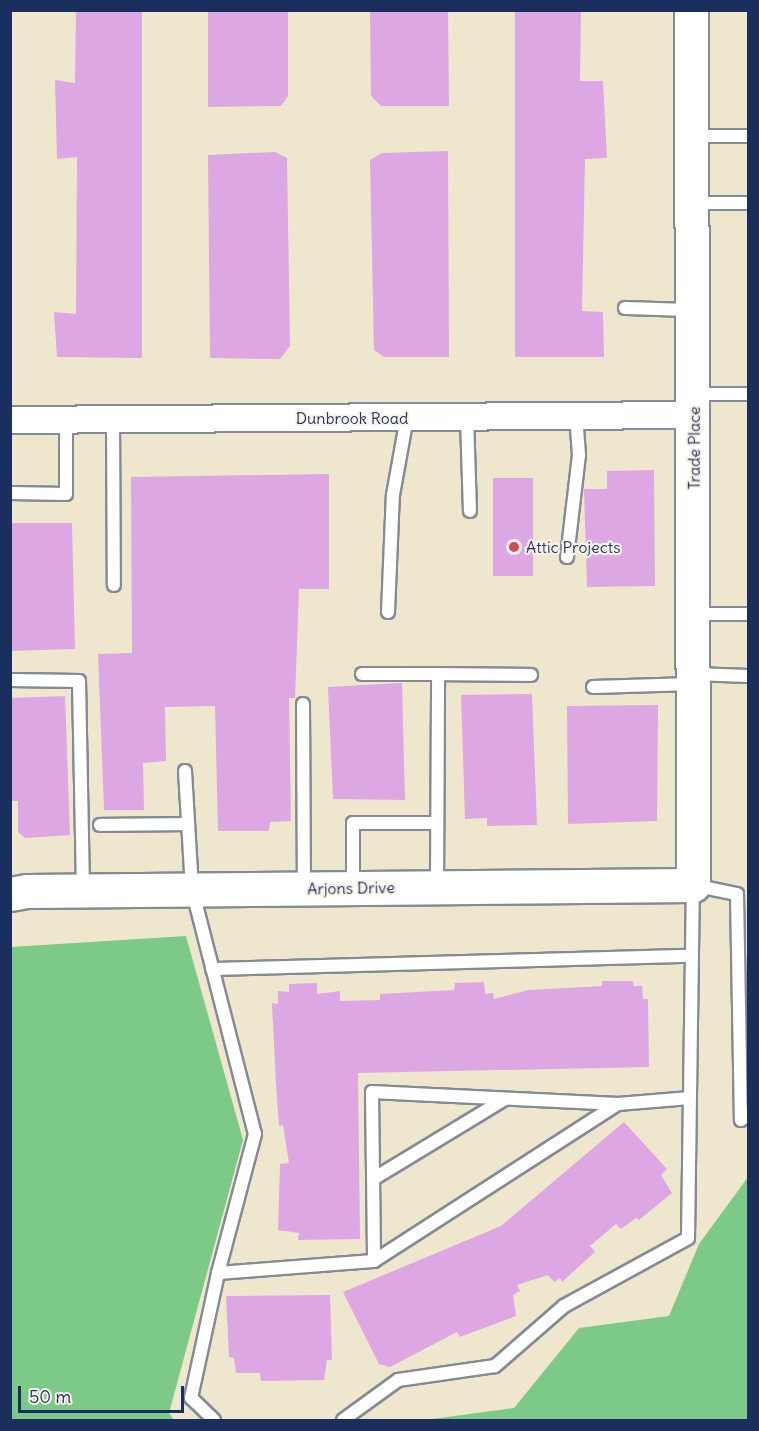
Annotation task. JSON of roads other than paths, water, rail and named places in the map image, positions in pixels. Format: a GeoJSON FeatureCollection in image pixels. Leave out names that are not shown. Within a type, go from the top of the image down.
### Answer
{"type":"FeatureCollection","features":[{"type":"Feature","properties":{"kind":"street","name":"Trade Place"},"geometry":{"type":"LineString","coordinates":[[691,10],[694,136],[693,885]]}},
{"type":"Feature","properties":{"kind":"street","name":"Dunbrook Road"},"geometry":{"type":"LineString","coordinates":[[10,420],[576,415],[694,405]]}},
{"type":"Feature","properties":{"kind":"street","name":"Arjons Drive"},"geometry":{"type":"LineString","coordinates":[[10,894],[83,890],[693,885]]}},
{"type":"Feature","properties":{"kind":"lane"},"geometry":{"type":"LineString","coordinates":[[694,136],[748,136]]}},
{"type":"Feature","properties":{"kind":"lane"},"geometry":{"type":"LineString","coordinates":[[694,204],[748,203]]}},
{"type":"Feature","properties":{"kind":"lane"},"geometry":{"type":"LineString","coordinates":[[624,308],[693,310]]}},
{"type":"Feature","properties":{"kind":"lane"},"geometry":{"type":"LineString","coordinates":[[694,405],[748,394]]}},
{"type":"Feature","properties":{"kind":"lane"},"geometry":{"type":"LineString","coordinates":[[567,557],[579,455],[576,415]]}},
{"type":"Feature","properties":{"kind":"lane"},"geometry":{"type":"LineString","coordinates":[[388,612],[393,495],[407,417]]}},
{"type":"Feature","properties":{"kind":"lane"},"geometry":{"type":"LineString","coordinates":[[467,417],[470,511]]}},
{"type":"Feature","properties":{"kind":"lane"},"geometry":{"type":"LineString","coordinates":[[10,493],[66,494],[66,420]]}},
{"type":"Feature","properties":{"kind":"lane"},"geometry":{"type":"LineString","coordinates":[[113,420],[114,585]]}},
{"type":"Feature","properties":{"kind":"lane"},"geometry":{"type":"LineString","coordinates":[[693,614],[748,614]]}},
{"type":"Feature","properties":{"kind":"lane"},"geometry":{"type":"LineString","coordinates":[[362,674],[531,675]]}},
{"type":"Feature","properties":{"kind":"lane"},"geometry":{"type":"LineString","coordinates":[[437,887],[438,674]]}},
{"type":"Feature","properties":{"kind":"lane"},"geometry":{"type":"LineString","coordinates":[[593,687],[748,676]]}},
{"type":"Feature","properties":{"kind":"lane"},"geometry":{"type":"LineString","coordinates":[[10,680],[79,681],[83,890]]}},
{"type":"Feature","properties":{"kind":"lane"},"geometry":{"type":"LineString","coordinates":[[303,704],[304,888]]}},
{"type":"Feature","properties":{"kind":"lane"},"geometry":{"type":"LineString","coordinates":[[185,771],[185,824],[192,889],[255,1134],[218,1273],[191,1398],[214,1420]]}},
{"type":"Feature","properties":{"kind":"lane"},"geometry":{"type":"LineString","coordinates":[[353,887],[353,823],[437,823]]}},
{"type":"Feature","properties":{"kind":"lane"},"geometry":{"type":"LineString","coordinates":[[100,825],[185,824]]}},
{"type":"Feature","properties":{"kind":"lane"},"geometry":{"type":"LineString","coordinates":[[342,1420],[398,1380],[495,1366],[564,1306],[688,1238],[693,885],[737,894],[744,1004],[741,1120],[748,1115]]}},
{"type":"Feature","properties":{"kind":"lane"},"geometry":{"type":"LineString","coordinates":[[212,969],[692,956]]}},
{"type":"Feature","properties":{"kind":"lane"},"geometry":{"type":"LineString","coordinates":[[374,1261],[372,1092],[618,1104],[690,1098]]}},
{"type":"Feature","properties":{"kind":"lane"},"geometry":{"type":"LineString","coordinates":[[373,1179],[506,1099]]}},
{"type":"Feature","properties":{"kind":"lane"},"geometry":{"type":"LineString","coordinates":[[218,1273],[374,1261],[618,1104]]}},
{"type":"Feature","properties":{"kind":"place","name":"Attic Projects"},"geometry":{"type":"Point","coordinates":[514,547]}}]}
